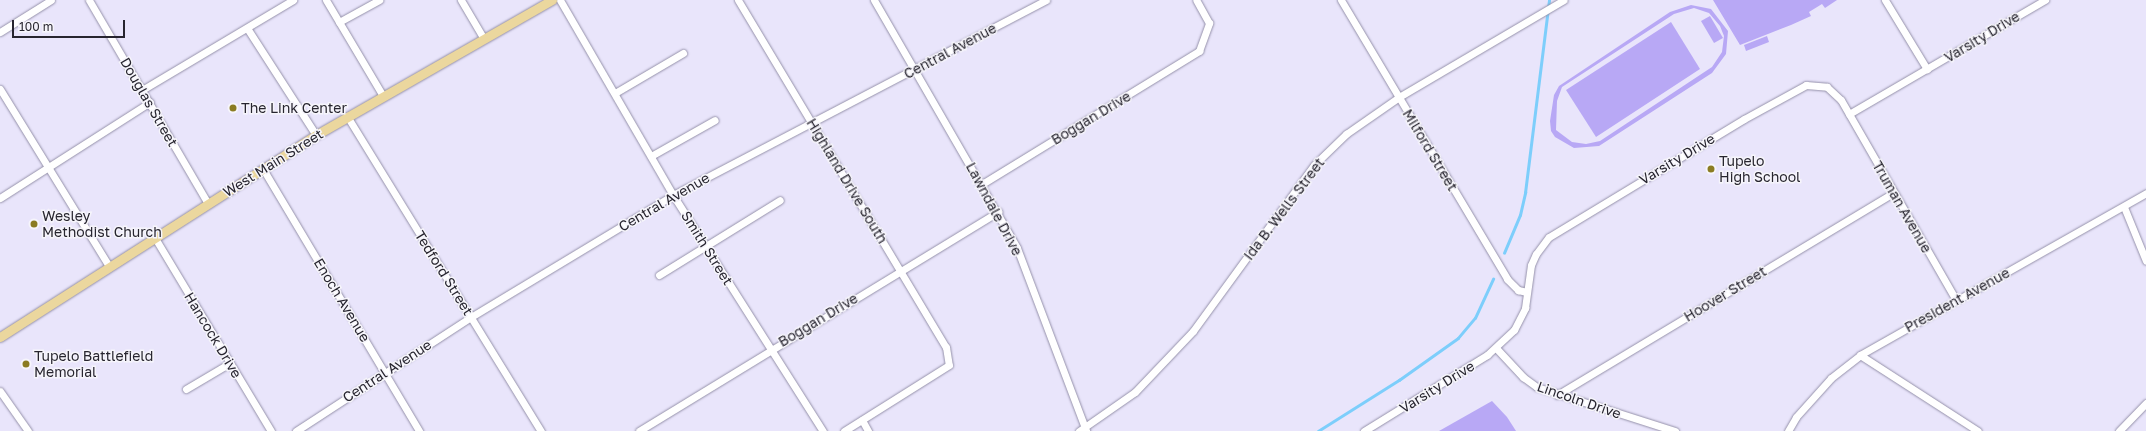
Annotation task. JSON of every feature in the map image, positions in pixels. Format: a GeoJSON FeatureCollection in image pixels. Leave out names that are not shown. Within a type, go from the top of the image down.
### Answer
{"type":"FeatureCollection","features":[{"type":"Feature","properties":{"kind":"main road","name":"West Main Street"},"geometry":{"type":"LineString","coordinates":[[0,337],[109,266],[347,116],[552,0]]}},
{"type":"Feature","properties":{"kind":"street"},"geometry":{"type":"LineString","coordinates":[[0,32],[51,0]]}},
{"type":"Feature","properties":{"kind":"street","name":"Douglas Street"},"geometry":{"type":"LineString","coordinates":[[89,0],[150,102],[208,204]]}},
{"type":"Feature","properties":{"kind":"street"},"geometry":{"type":"LineString","coordinates":[[142,90],[293,0]]}},
{"type":"Feature","properties":{"kind":"street"},"geometry":{"type":"LineString","coordinates":[[326,0],[383,96]]}},
{"type":"Feature","properties":{"kind":"street"},"geometry":{"type":"LineString","coordinates":[[339,22],[379,0]]}},
{"type":"Feature","properties":{"kind":"street"},"geometry":{"type":"LineString","coordinates":[[461,0],[484,39]]}},
{"type":"Feature","properties":{"kind":"street","name":"Smith Street"},"geometry":{"type":"LineString","coordinates":[[560,0],[673,195],[822,431]]}},
{"type":"Feature","properties":{"kind":"street","name":"Highland Drive South"},"geometry":{"type":"LineString","coordinates":[[738,0],[946,347],[950,365],[862,420]]}},
{"type":"Feature","properties":{"kind":"street","name":"Lawndale Drive"},"geometry":{"type":"LineString","coordinates":[[874,0],[982,184],[1017,248],[1083,430]]}},
{"type":"Feature","properties":{"kind":"street","name":"Central Avenue"},"geometry":{"type":"LineString","coordinates":[[296,431],[471,317],[673,195],[1046,0]]}},
{"type":"Feature","properties":{"kind":"street","name":"Boggan Drive"},"geometry":{"type":"LineString","coordinates":[[982,184],[1199,52],[1209,23],[1196,0]]}},
{"type":"Feature","properties":{"kind":"street","name":"Milford Street"},"geometry":{"type":"LineString","coordinates":[[1341,0],[1506,279],[1518,290],[1527,292]]}},
{"type":"Feature","properties":{"kind":"street"},"geometry":{"type":"LineString","coordinates":[[1886,0],[1927,69]]}},
{"type":"Feature","properties":{"kind":"street","name":"Varsity Drive"},"geometry":{"type":"LineString","coordinates":[[1364,431],[1462,372],[1496,348],[1514,330],[1522,318],[1531,265],[1536,254],[1554,233],[1796,88],[1816,84],[1827,87],[1835,93],[1849,114],[2045,0]]}},
{"type":"Feature","properties":{"kind":"street","name":"Ida B. Wells Street"},"geometry":{"type":"LineString","coordinates":[[1083,430],[1135,392],[1193,331],[1314,165],[1356,126],[1399,97],[1561,1]]}},
{"type":"Feature","properties":{"kind":"street"},"geometry":{"type":"LineString","coordinates":[[247,28],[316,135]]}},
{"type":"Feature","properties":{"kind":"street"},"geometry":{"type":"LineString","coordinates":[[614,94],[683,53]]}},
{"type":"Feature","properties":{"kind":"street"},"geometry":{"type":"LineString","coordinates":[[0,89],[109,266]]}},
{"type":"Feature","properties":{"kind":"street"},"geometry":{"type":"LineString","coordinates":[[0,198],[150,102]]}},
{"type":"Feature","properties":{"kind":"street","name":"Truman Avenue"},"geometry":{"type":"LineString","coordinates":[[1849,114],[1893,193],[1956,300]]}},
{"type":"Feature","properties":{"kind":"street","name":"Tedford Street"},"geometry":{"type":"LineString","coordinates":[[347,116],[541,431]]}},
{"type":"Feature","properties":{"kind":"street"},"geometry":{"type":"LineString","coordinates":[[651,156],[715,120]]}},
{"type":"Feature","properties":{"kind":"street","name":"Enoch Avenue"},"geometry":{"type":"LineString","coordinates":[[263,169],[419,431]]}},
{"type":"Feature","properties":{"kind":"street","name":"Hoover Street"},"geometry":{"type":"LineString","coordinates":[[1557,395],[1893,193]]}},
{"type":"Feature","properties":{"kind":"street","name":"President Avenue"},"geometry":{"type":"LineString","coordinates":[[1788,431],[1796,417],[1831,378],[1860,355],[2146,193]]}},
{"type":"Feature","properties":{"kind":"street"},"geometry":{"type":"LineString","coordinates":[[658,275],[780,200]]}},
{"type":"Feature","properties":{"kind":"street"},"geometry":{"type":"LineString","coordinates":[[2124,206],[2146,261]]}},
{"type":"Feature","properties":{"kind":"street","name":"Boggan Drive"},"geometry":{"type":"LineString","coordinates":[[640,431],[770,349],[998,212]]}},
{"type":"Feature","properties":{"kind":"street","name":"Hancock Drive"},"geometry":{"type":"LineString","coordinates":[[155,238],[271,431]]}},
{"type":"Feature","properties":{"kind":"street","name":"Lincoln Drive"},"geometry":{"type":"LineString","coordinates":[[1496,348],[1523,377],[1537,387],[1557,395],[1675,431]]}},
{"type":"Feature","properties":{"kind":"street"},"geometry":{"type":"LineString","coordinates":[[1860,355],[1978,431]]}},
{"type":"Feature","properties":{"kind":"street"},"geometry":{"type":"LineString","coordinates":[[186,389],[230,363]]}},
{"type":"Feature","properties":{"kind":"street"},"geometry":{"type":"LineString","coordinates":[[0,391],[28,431]]}},
{"type":"Feature","properties":{"kind":"street"},"geometry":{"type":"LineString","coordinates":[[2119,431],[2146,403]]}},
{"type":"Feature","properties":{"kind":"street"},"geometry":{"type":"LineString","coordinates":[[844,431],[862,420],[868,431]]}},
{"type":"Feature","properties":{"kind":"shaded area"},"geometry":{"type":"Polygon","coordinates":[[[1713,0],[1837,0],[1825,8],[1822,4],[1809,12],[1811,16],[1740,45],[1713,0]]]}},
{"type":"Feature","properties":{"kind":"shaded area"},"geometry":{"type":"Polygon","coordinates":[[[1691,5],[1711,9],[1728,31],[1726,54],[1712,73],[1599,146],[1574,148],[1555,137],[1551,131],[1550,121],[1554,95],[1559,86],[1670,12],[1691,5]],[[1694,8],[1674,14],[1562,87],[1557,101],[1556,130],[1572,142],[1586,144],[1600,141],[1712,67],[1722,52],[1724,36],[1720,26],[1709,13],[1694,8]]]}},
{"type":"Feature","properties":{"kind":"shaded area"},"geometry":{"type":"Polygon","coordinates":[[[1710,16],[1723,38],[1714,43],[1701,21],[1710,16]]]}},
{"type":"Feature","properties":{"kind":"shaded area"},"geometry":{"type":"Polygon","coordinates":[[[1671,22],[1700,69],[1596,137],[1566,90],[1671,22]]]}},
{"type":"Feature","properties":{"kind":"shaded area"},"geometry":{"type":"Polygon","coordinates":[[[1767,36],[1769,42],[1746,51],[1744,45],[1767,36]]]}},
{"type":"Feature","properties":{"kind":"shaded area"},"geometry":{"type":"Polygon","coordinates":[[[1492,401],[1507,417],[1516,431],[1439,431],[1492,401]]]}},
{"type":"Feature","properties":{"kind":"waterway"},"geometry":{"type":"LineString","coordinates":[[1504,253],[1520,215],[1525,193],[1549,0]]}},
{"type":"Feature","properties":{"kind":"waterway"},"geometry":{"type":"LineString","coordinates":[[1318,431],[1399,380],[1458,338],[1475,318],[1493,279]]}},
{"type":"Feature","properties":{"kind":"place","name":"The Link Center"},"geometry":{"type":"Point","coordinates":[233,108]}},
{"type":"Feature","properties":{"kind":"place","name":"Tupelo High School"},"geometry":{"type":"Point","coordinates":[1711,169]}},
{"type":"Feature","properties":{"kind":"place","name":"Wesley Methodist Church"},"geometry":{"type":"Point","coordinates":[34,224]}},
{"type":"Feature","properties":{"kind":"place","name":"Tupelo Battlefield Memorial"},"geometry":{"type":"Point","coordinates":[26,364]}}]}
